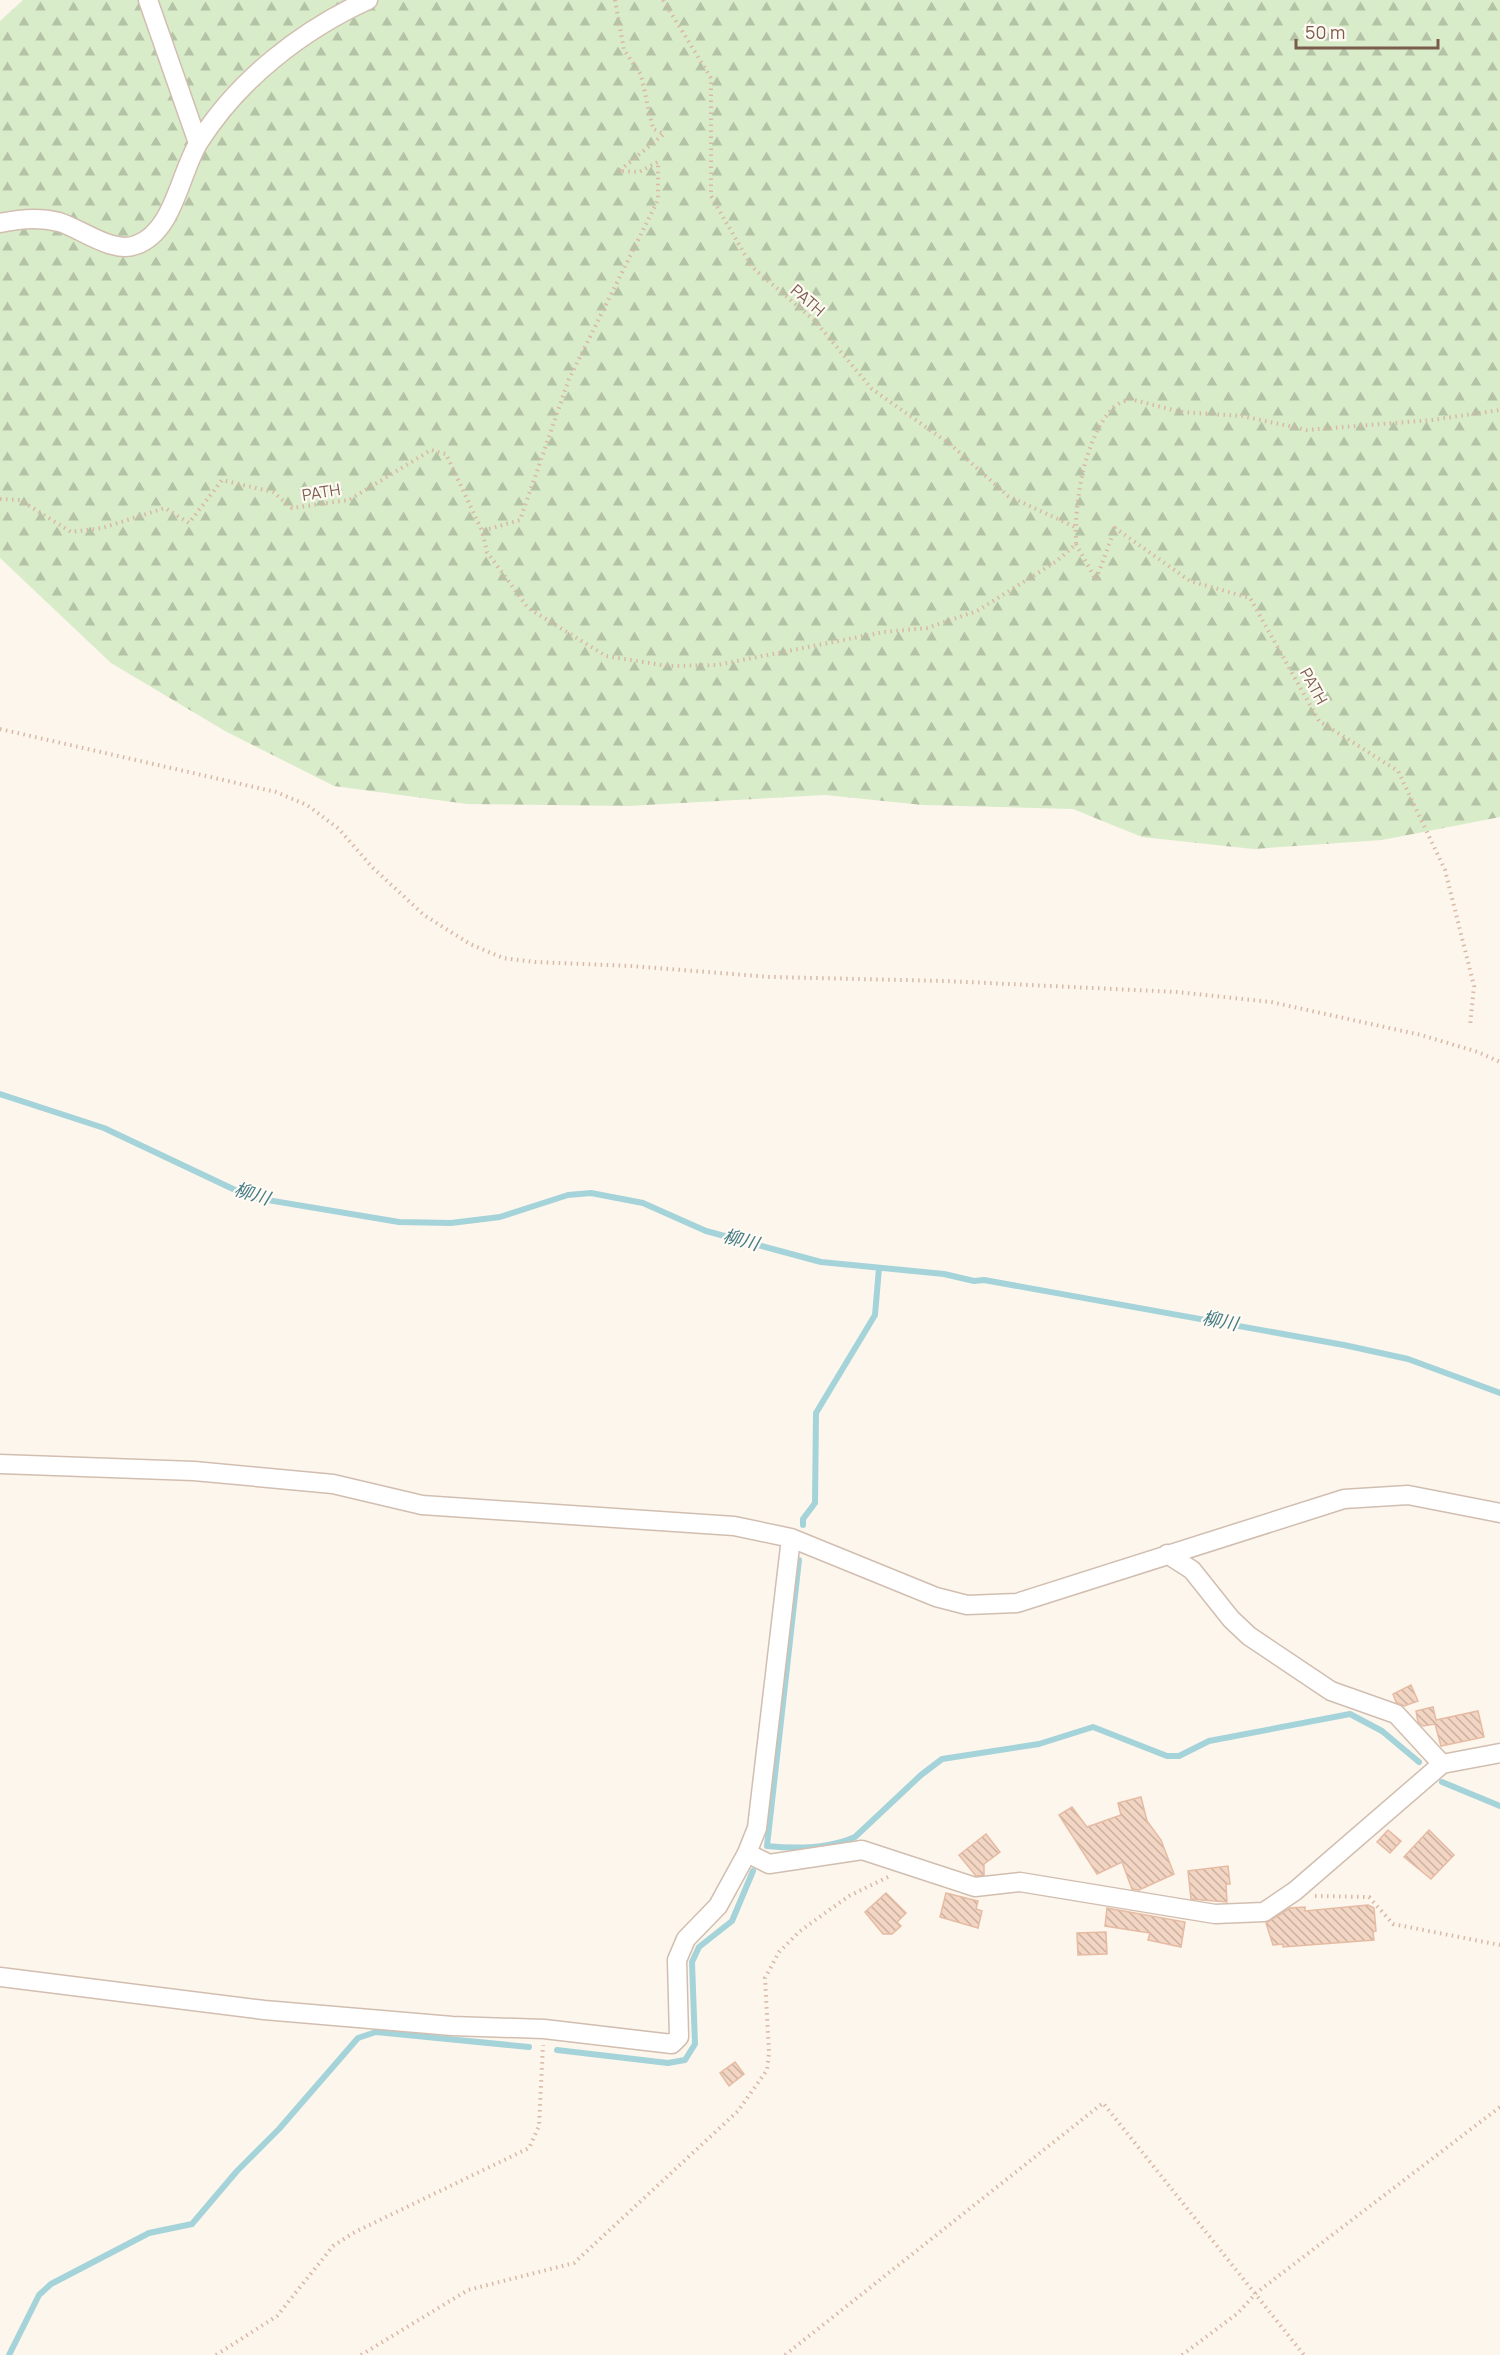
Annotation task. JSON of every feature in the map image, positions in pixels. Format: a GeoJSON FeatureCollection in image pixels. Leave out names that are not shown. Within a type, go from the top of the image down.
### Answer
{"type":"FeatureCollection","features":[{"type":"Feature","properties":{"kind":"street"},"geometry":{"type":"LineString","coordinates":[[148,0],[198,143]]}},
{"type":"Feature","properties":{"kind":"street"},"geometry":{"type":"LineString","coordinates":[[0,223],[20,219],[57,222],[115,245],[135,246],[151,236],[168,214],[198,143],[240,91],[272,60],[336,15],[368,0]]}},
{"type":"Feature","properties":{"kind":"street"},"geometry":{"type":"LineString","coordinates":[[0,1464],[194,1471],[333,1484],[422,1505],[734,1526],[791,1538],[936,1597],[967,1605],[1017,1603],[1344,1499],[1408,1495],[1500,1513]]}},
{"type":"Feature","properties":{"kind":"street"},"geometry":{"type":"LineString","coordinates":[[0,1977],[264,2010],[452,2026],[544,2029],[672,2044],[679,2037],[677,1960],[687,1939],[718,1906],[747,1853],[757,1827],[791,1538]]}},
{"type":"Feature","properties":{"kind":"street"},"geometry":{"type":"LineString","coordinates":[[1167,1554],[1192,1570],[1231,1619],[1249,1636],[1331,1691],[1396,1714],[1442,1764]]}},
{"type":"Feature","properties":{"kind":"street"},"geometry":{"type":"LineString","coordinates":[[747,1853],[769,1864],[862,1850],[975,1887],[1020,1882],[1215,1914],[1264,1912],[1287,1896],[1442,1764],[1500,1753]]}},
{"type":"Feature","properties":{"kind":"path"},"geometry":{"type":"LineString","coordinates":[[483,531],[520,520],[569,379],[658,200],[658,162],[639,172],[619,171],[664,134],[653,129],[641,75],[624,50],[615,0]]}},
{"type":"Feature","properties":{"kind":"path","name":"PATH"},"geometry":{"type":"LineString","coordinates":[[663,0],[711,78],[711,196],[752,267],[815,321],[872,389],[951,445],[1008,496],[1075,527]]}},
{"type":"Feature","properties":{"kind":"path","name":"PATH"},"geometry":{"type":"LineString","coordinates":[[1470,1026],[1474,986],[1445,870],[1398,771],[1319,721],[1250,598],[1190,581],[1115,528],[1096,580],[1076,544],[1075,527],[1077,504],[1097,431],[1114,406],[1130,399],[1181,412],[1242,416],[1307,430],[1432,420],[1500,410]]}},
{"type":"Feature","properties":{"kind":"path","name":"PATH"},"geometry":{"type":"LineString","coordinates":[[0,499],[20,500],[72,532],[102,528],[165,508],[189,523],[222,480],[273,492],[292,508],[349,500],[431,450],[446,454],[483,531],[487,552],[528,608],[606,656],[668,666],[717,664],[884,632],[927,628],[977,611],[1057,561],[1076,544]]}},
{"type":"Feature","properties":{"kind":"path"},"geometry":{"type":"LineString","coordinates":[[0,729],[276,792],[307,805],[339,829],[372,867],[424,915],[470,944],[503,958],[771,977],[946,981],[1177,992],[1271,1002],[1421,1035],[1478,1052],[1500,1062]]}},
{"type":"Feature","properties":{"kind":"path"},"geometry":{"type":"LineString","coordinates":[[362,2355],[468,2290],[573,2263],[738,2111],[767,2070],[769,2053],[765,1978],[779,1952],[800,1931],[849,1896],[911,1867]]}},
{"type":"Feature","properties":{"kind":"path"},"geometry":{"type":"LineString","coordinates":[[1287,1896],[1369,1897],[1393,1924],[1500,1945]]}},
{"type":"Feature","properties":{"kind":"path"},"geometry":{"type":"LineString","coordinates":[[216,2355],[277,2316],[333,2246],[347,2236],[529,2148],[539,2126],[544,2029]]}},
{"type":"Feature","properties":{"kind":"path"},"geometry":{"type":"LineString","coordinates":[[785,2355],[1103,2103],[1304,2355]]}},
{"type":"Feature","properties":{"kind":"path"},"geometry":{"type":"LineString","coordinates":[[1182,2355],[1238,2313],[1256,2293],[1500,2107]]}},
{"type":"Feature","properties":{"kind":"green space"},"geometry":{"type":"Polygon","coordinates":[[[23,0],[1500,0],[1500,817],[1382,840],[1253,849],[1142,837],[1073,809],[923,805],[825,795],[627,806],[467,804],[334,786],[225,731],[111,663],[0,558],[0,21],[23,0]]]}},
{"type":"Feature","properties":{"kind":"building"},"geometry":{"type":"Polygon","coordinates":[[[1411,1685],[1418,1701],[1404,1706],[1396,1702],[1393,1694],[1411,1685]]]}},
{"type":"Feature","properties":{"kind":"building"},"geometry":{"type":"Polygon","coordinates":[[[1433,1707],[1436,1720],[1478,1711],[1484,1737],[1441,1746],[1435,1724],[1423,1726],[1418,1722],[1416,1711],[1433,1707]]]}},
{"type":"Feature","properties":{"kind":"building"},"geometry":{"type":"Polygon","coordinates":[[[1141,1797],[1147,1821],[1161,1840],[1174,1874],[1139,1890],[1132,1889],[1122,1862],[1097,1874],[1059,1815],[1072,1807],[1087,1827],[1121,1815],[1118,1803],[1141,1797]]]}},
{"type":"Feature","properties":{"kind":"building"},"geometry":{"type":"Polygon","coordinates":[[[1388,1830],[1401,1841],[1390,1853],[1377,1842],[1388,1830]]]}},
{"type":"Feature","properties":{"kind":"building"},"geometry":{"type":"Polygon","coordinates":[[[1429,1830],[1454,1855],[1431,1879],[1404,1857],[1429,1830]]]}},
{"type":"Feature","properties":{"kind":"building"},"geometry":{"type":"Polygon","coordinates":[[[986,1834],[1000,1852],[984,1864],[984,1875],[976,1876],[959,1855],[986,1834]]]}},
{"type":"Feature","properties":{"kind":"building"},"geometry":{"type":"Polygon","coordinates":[[[1228,1866],[1230,1884],[1226,1884],[1227,1902],[1191,1899],[1188,1871],[1228,1866]]]}},
{"type":"Feature","properties":{"kind":"building"},"geometry":{"type":"Polygon","coordinates":[[[886,1893],[906,1913],[897,1922],[901,1926],[892,1934],[883,1934],[865,1912],[886,1893]]]}},
{"type":"Feature","properties":{"kind":"building"},"geometry":{"type":"Polygon","coordinates":[[[946,1893],[978,1901],[976,1909],[982,1911],[978,1928],[940,1917],[946,1893]]]}},
{"type":"Feature","properties":{"kind":"building"},"geometry":{"type":"Polygon","coordinates":[[[1368,1905],[1374,1908],[1376,1931],[1373,1932],[1374,1940],[1283,1947],[1283,1944],[1273,1945],[1266,1923],[1290,1908],[1305,1907],[1305,1911],[1368,1905]]]}},
{"type":"Feature","properties":{"kind":"building"},"geometry":{"type":"Polygon","coordinates":[[[1107,1908],[1185,1922],[1181,1947],[1148,1940],[1150,1933],[1105,1926],[1107,1908]]]}},
{"type":"Feature","properties":{"kind":"building"},"geometry":{"type":"Polygon","coordinates":[[[1106,1932],[1107,1954],[1078,1955],[1077,1933],[1106,1932]]]}},
{"type":"Feature","properties":{"kind":"building"},"geometry":{"type":"Polygon","coordinates":[[[735,2062],[744,2074],[729,2086],[720,2073],[735,2062]]]}},
{"type":"Feature","properties":{"kind":"waterway","name":"柳川"},"geometry":{"type":"LineString","coordinates":[[0,1094],[104,1128],[250,1197],[399,1222],[451,1223],[500,1217],[568,1195],[591,1193],[643,1203],[706,1231],[821,1262],[944,1274],[974,1281],[984,1280],[1344,1345],[1408,1359],[1500,1393]]}},
{"type":"Feature","properties":{"kind":"waterway"},"geometry":{"type":"LineString","coordinates":[[803,1525],[803,1519],[815,1503],[816,1413],[875,1315],[879,1268]]}},
{"type":"Feature","properties":{"kind":"waterway"},"geometry":{"type":"LineString","coordinates":[[799,1560],[767,1846],[812,1847],[845,1841],[855,1837],[921,1775],[942,1759],[1039,1744],[1093,1727],[1167,1756],[1179,1756],[1209,1741],[1350,1714],[1382,1731],[1419,1762]]}},
{"type":"Feature","properties":{"kind":"waterway"},"geometry":{"type":"LineString","coordinates":[[1442,1782],[1500,1806]]}},
{"type":"Feature","properties":{"kind":"waterway"},"geometry":{"type":"LineString","coordinates":[[557,2050],[668,2063],[685,2060],[695,2044],[692,1962],[699,1947],[732,1921],[753,1871]]}},
{"type":"Feature","properties":{"kind":"waterway"},"geometry":{"type":"LineString","coordinates":[[9,2355],[39,2295],[51,2284],[149,2233],[192,2224],[358,2038],[376,2032],[529,2047]]}}]}
